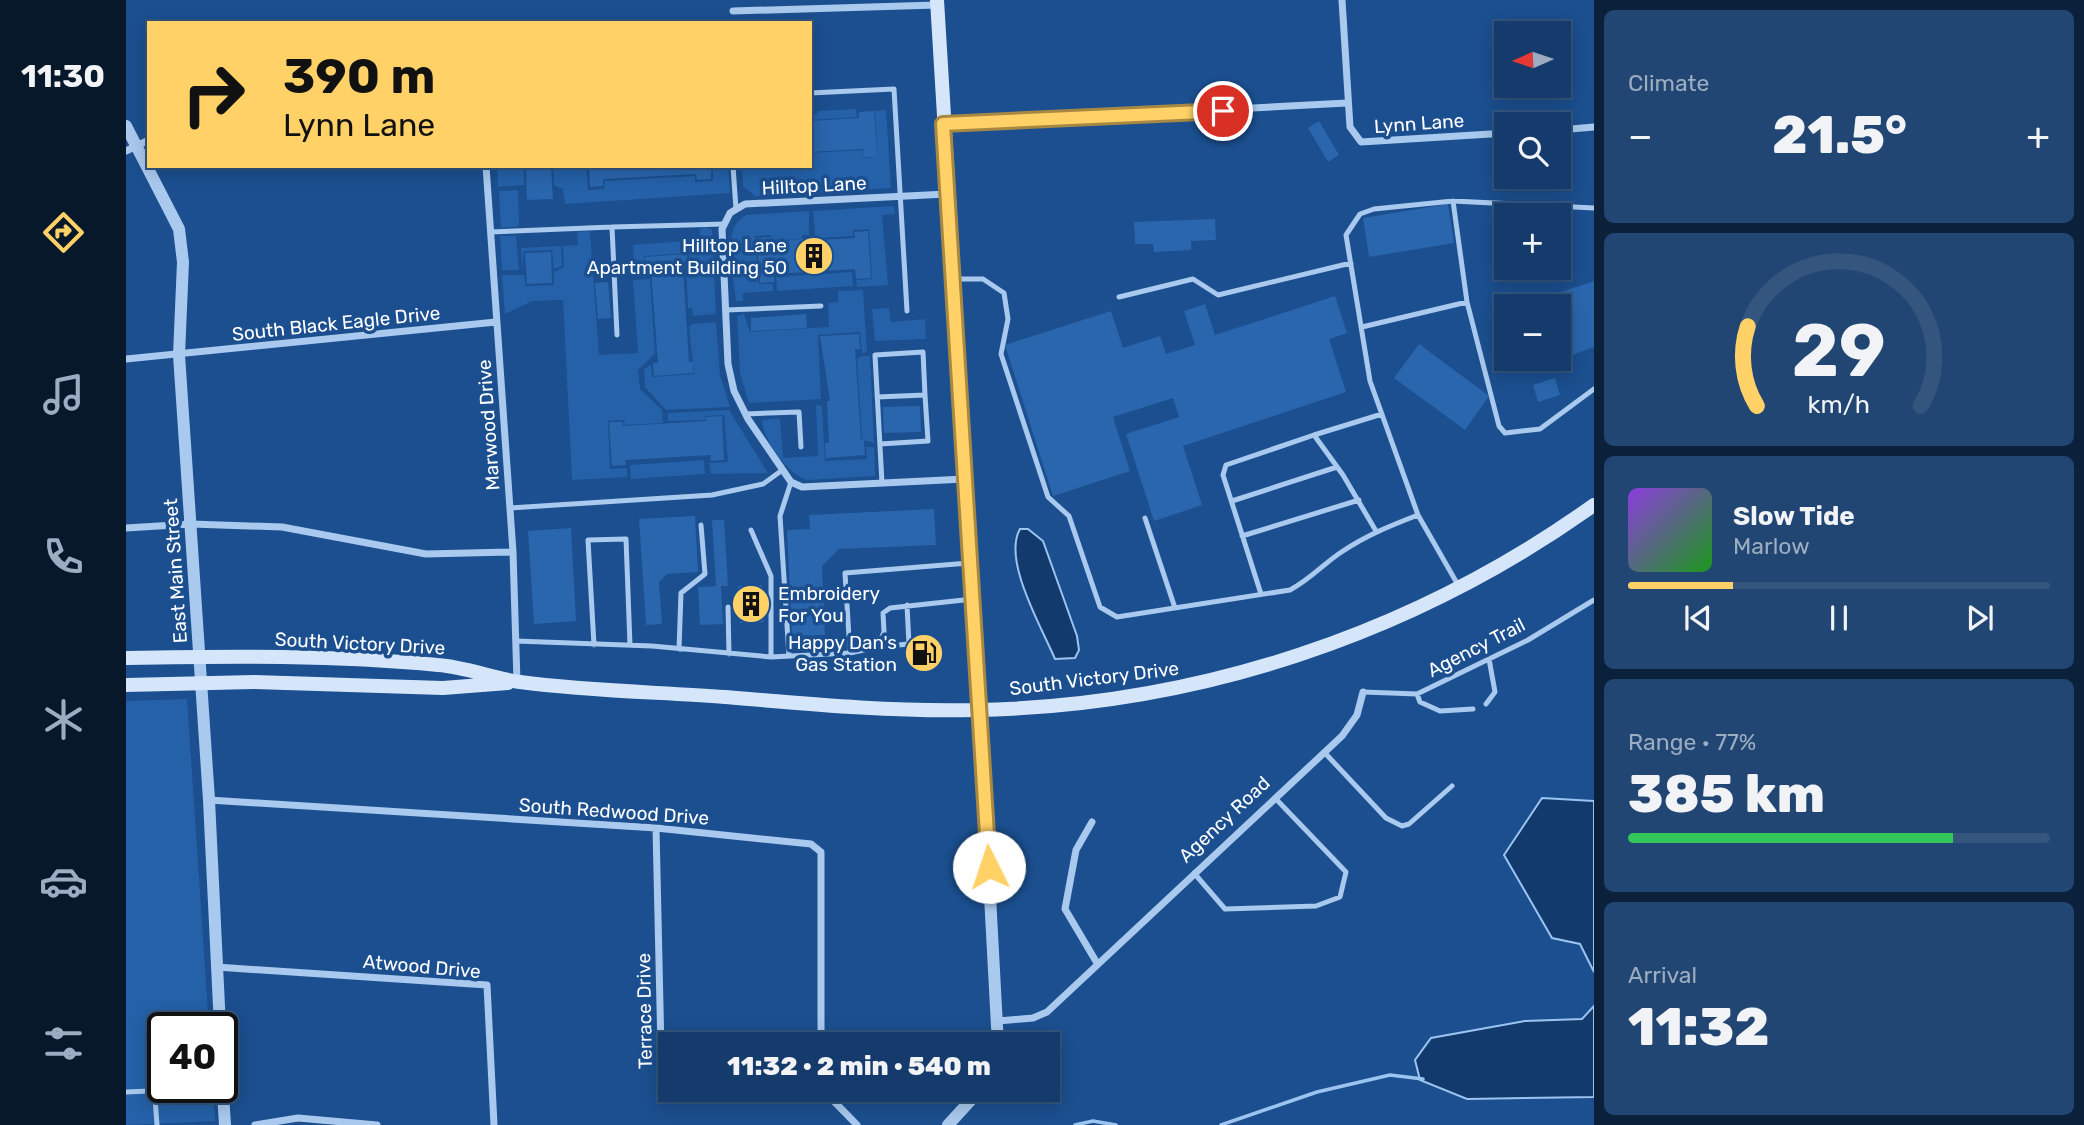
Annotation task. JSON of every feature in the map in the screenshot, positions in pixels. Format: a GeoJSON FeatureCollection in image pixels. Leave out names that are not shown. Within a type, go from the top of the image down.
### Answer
{"type":"FeatureCollection","features":[{"type":"Feature","properties":{"kind":"main road"},"geometry":{"type":"LineString","coordinates":[[937,3],[980,710]]}},
{"type":"Feature","properties":{"kind":"main road","name":"South Victory Drive"},"geometry":{"type":"LineString","coordinates":[[126,659],[199,657],[441,665],[517,682],[882,709],[980,710],[1127,697],[1242,673],[1365,632],[1459,588],[1547,538],[1594,505]]}},
{"type":"Feature","properties":{"kind":"main road","name":"South Victory Drive"},"geometry":{"type":"LineString","coordinates":[[126,685],[201,683],[443,688],[517,682]]}},
{"type":"Feature","properties":{"kind":"street"},"geometry":{"type":"LineString","coordinates":[[1342,0],[1347,103]]}},
{"type":"Feature","properties":{"kind":"street"},"geometry":{"type":"LineString","coordinates":[[733,11],[937,3]]}},
{"type":"Feature","properties":{"kind":"street","name":"Lynn Lane"},"geometry":{"type":"LineString","coordinates":[[943,124],[1347,103],[1350,127],[1361,142],[1494,134]]}},
{"type":"Feature","properties":{"kind":"street","name":"East Main Street"},"geometry":{"type":"LineString","coordinates":[[126,126],[131,149],[179,229],[183,262],[179,355],[209,800],[218,1012]]}},
{"type":"Feature","properties":{"kind":"street"},"geometry":{"type":"LineString","coordinates":[[1571,129],[1594,127]]}},
{"type":"Feature","properties":{"kind":"street"},"geometry":{"type":"LineString","coordinates":[[131,149],[147,141]]}},
{"type":"Feature","properties":{"kind":"street","name":"Marwood Drive"},"geometry":{"type":"LineString","coordinates":[[486,168],[513,551],[517,682]]}},
{"type":"Feature","properties":{"kind":"street","name":"Hilltop Lane"},"geometry":{"type":"LineString","coordinates":[[724,224],[730,213],[745,204],[947,194]]}},
{"type":"Feature","properties":{"kind":"street"},"geometry":{"type":"LineString","coordinates":[[724,224],[728,364],[734,391],[781,471],[791,482],[802,488],[965,478]]}},
{"type":"Feature","properties":{"kind":"street","name":"South Black Eagle Drive"},"geometry":{"type":"LineString","coordinates":[[126,359],[496,322]]}},
{"type":"Feature","properties":{"kind":"street"},"geometry":{"type":"LineString","coordinates":[[126,528],[191,524],[282,527],[426,554],[513,551]]}},
{"type":"Feature","properties":{"kind":"street","name":"Agency Road"},"geometry":{"type":"LineString","coordinates":[[998,1021],[1033,1018],[1047,1012],[1324,752],[1357,715],[1363,692]]}},
{"type":"Feature","properties":{"kind":"street"},"geometry":{"type":"LineString","coordinates":[[980,710],[998,1032]]}},
{"type":"Feature","properties":{"kind":"street","name":"South Redwood Drive"},"geometry":{"type":"LineString","coordinates":[[209,800],[656,828],[811,844],[821,852],[821,1032]]}},
{"type":"Feature","properties":{"kind":"street"},"geometry":{"type":"LineString","coordinates":[[1092,822],[1076,850],[1065,909],[1097,963]]}},
{"type":"Feature","properties":{"kind":"street","name":"Terrace Drive"},"geometry":{"type":"LineString","coordinates":[[656,828],[661,1032]]}},
{"type":"Feature","properties":{"kind":"street","name":"Atwood Drive"},"geometry":{"type":"LineString","coordinates":[[216,967],[487,985],[494,1125]]}},
{"type":"Feature","properties":{"kind":"street"},"geometry":{"type":"LineString","coordinates":[[834,1102],[856,1125]]}},
{"type":"Feature","properties":{"kind":"street"},"geometry":{"type":"LineString","coordinates":[[948,1125],[969,1102]]}},
{"type":"Feature","properties":{"kind":"street"},"geometry":{"type":"LineString","coordinates":[[224,1103],[225,1125]]}},
{"type":"Feature","properties":{"kind":"street"},"geometry":{"type":"LineString","coordinates":[[255,1125],[298,1118],[377,1125]]}},
{"type":"Feature","properties":{"kind":"lane"},"geometry":{"type":"LineString","coordinates":[[812,93],[894,89],[898,196],[907,311]]}},
{"type":"Feature","properties":{"kind":"lane"},"geometry":{"type":"LineString","coordinates":[[733,168],[736,209]]}},
{"type":"Feature","properties":{"kind":"lane"},"geometry":{"type":"LineString","coordinates":[[1453,201],[1467,302],[1499,426],[1505,433],[1540,429],[1594,389]]}},
{"type":"Feature","properties":{"kind":"lane"},"geometry":{"type":"LineString","coordinates":[[1459,588],[1418,515],[1370,381],[1346,235],[1360,214],[1374,209],[1453,201],[1594,208]]}},
{"type":"Feature","properties":{"kind":"lane"},"geometry":{"type":"LineString","coordinates":[[490,232],[724,224]]}},
{"type":"Feature","properties":{"kind":"lane"},"geometry":{"type":"LineString","coordinates":[[612,227],[617,335]]}},
{"type":"Feature","properties":{"kind":"lane"},"geometry":{"type":"LineString","coordinates":[[1119,297],[1194,279],[1218,295],[1351,263]]}},
{"type":"Feature","properties":{"kind":"lane"},"geometry":{"type":"LineString","coordinates":[[952,279],[983,279],[1004,293],[1008,319],[1001,354],[1048,497],[1069,516],[1100,607],[1117,617],[1290,590],[1308,581],[1341,552],[1376,531],[1418,515]]}},
{"type":"Feature","properties":{"kind":"lane"},"geometry":{"type":"LineString","coordinates":[[1362,327],[1467,302]]}},
{"type":"Feature","properties":{"kind":"lane"},"geometry":{"type":"LineString","coordinates":[[726,310],[821,306]]}},
{"type":"Feature","properties":{"kind":"lane"},"geometry":{"type":"LineString","coordinates":[[880,444],[928,441],[923,352],[875,355],[882,483]]}},
{"type":"Feature","properties":{"kind":"lane"},"geometry":{"type":"LineString","coordinates":[[877,397],[925,395]]}},
{"type":"Feature","properties":{"kind":"lane"},"geometry":{"type":"LineString","coordinates":[[746,414],[799,412],[801,447]]}},
{"type":"Feature","properties":{"kind":"lane"},"geometry":{"type":"LineString","coordinates":[[1261,594],[1223,475],[1226,465],[1382,414]]}},
{"type":"Feature","properties":{"kind":"lane"},"geometry":{"type":"LineString","coordinates":[[1314,435],[1359,500],[1376,531]]}},
{"type":"Feature","properties":{"kind":"lane"},"geometry":{"type":"LineString","coordinates":[[1231,501],[1337,467]]}},
{"type":"Feature","properties":{"kind":"lane"},"geometry":{"type":"LineString","coordinates":[[510,508],[712,495],[764,484],[781,471]]}},
{"type":"Feature","properties":{"kind":"lane"},"geometry":{"type":"LineString","coordinates":[[789,656],[780,516],[791,482]]}},
{"type":"Feature","properties":{"kind":"lane"},"geometry":{"type":"LineString","coordinates":[[1242,536],[1359,500]]}},
{"type":"Feature","properties":{"kind":"lane"},"geometry":{"type":"LineString","coordinates":[[1145,518],[1175,608]]}},
{"type":"Feature","properties":{"kind":"lane"},"geometry":{"type":"LineString","coordinates":[[679,649],[681,593],[705,573],[701,525]]}},
{"type":"Feature","properties":{"kind":"lane"},"geometry":{"type":"LineString","coordinates":[[751,530],[771,576],[771,657]]}},
{"type":"Feature","properties":{"kind":"lane"},"geometry":{"type":"LineString","coordinates":[[594,645],[588,540],[626,539],[630,645]]}},
{"type":"Feature","properties":{"kind":"lane"},"geometry":{"type":"LineString","coordinates":[[849,653],[845,573],[971,563]]}},
{"type":"Feature","properties":{"kind":"lane"},"geometry":{"type":"LineString","coordinates":[[877,647],[884,632],[883,613],[907,605],[973,599]]}},
{"type":"Feature","properties":{"kind":"lane","name":"Agency Trail"},"geometry":{"type":"LineString","coordinates":[[1363,692],[1417,694],[1489,659],[1594,600]]}},
{"type":"Feature","properties":{"kind":"lane"},"geometry":{"type":"LineString","coordinates":[[516,641],[630,645],[771,657],[849,653],[909,644],[907,605]]}},
{"type":"Feature","properties":{"kind":"lane"},"geometry":{"type":"LineString","coordinates":[[728,607],[729,654]]}},
{"type":"Feature","properties":{"kind":"lane"},"geometry":{"type":"LineString","coordinates":[[884,632],[892,632]]}},
{"type":"Feature","properties":{"kind":"lane"},"geometry":{"type":"LineString","coordinates":[[1486,704],[1495,692],[1489,659]]}},
{"type":"Feature","properties":{"kind":"lane"},"geometry":{"type":"LineString","coordinates":[[1417,694],[1420,702],[1440,711],[1473,709]]}},
{"type":"Feature","properties":{"kind":"lane"},"geometry":{"type":"LineString","coordinates":[[1324,752],[1386,818],[1402,826],[1409,824],[1452,786]]}},
{"type":"Feature","properties":{"kind":"lane"},"geometry":{"type":"LineString","coordinates":[[1194,873],[1225,909],[1316,906],[1340,897],[1346,872],[1275,798]]}},
{"type":"Feature","properties":{"kind":"lane"},"geometry":{"type":"LineString","coordinates":[[126,1092],[150,1091],[155,1098],[157,1125]]}},
{"type":"Feature","properties":{"kind":"shaded area"},"geometry":{"type":"Polygon","coordinates":[[[856,109],[857,117],[812,120],[812,115],[818,111],[856,109]]]}},
{"type":"Feature","properties":{"kind":"shaded area"},"geometry":{"type":"Polygon","coordinates":[[[886,110],[891,188],[755,196],[743,186],[742,168],[812,168],[812,153],[862,150],[863,158],[877,157],[875,111],[886,110]]]}},
{"type":"Feature","properties":{"kind":"shaded area"},"geometry":{"type":"Polygon","coordinates":[[[497,168],[524,168],[524,185],[498,187],[497,168]]]}},
{"type":"Feature","properties":{"kind":"shaded area"},"geometry":{"type":"Polygon","coordinates":[[[553,168],[586,168],[588,190],[604,189],[605,181],[695,176],[695,182],[713,181],[713,168],[728,168],[730,193],[565,204],[563,189],[554,185],[553,168]]]}},
{"type":"Feature","properties":{"kind":"shaded area"},"geometry":{"type":"Polygon","coordinates":[[[518,190],[519,226],[501,228],[499,191],[518,190]]]}},
{"type":"Feature","properties":{"kind":"shaded area"},"geometry":{"type":"Polygon","coordinates":[[[894,206],[895,214],[882,215],[888,285],[857,287],[856,280],[872,279],[869,229],[853,230],[853,236],[820,238],[815,235],[813,211],[894,206]]]}},
{"type":"Feature","properties":{"kind":"shaded area"},"geometry":{"type":"Polygon","coordinates":[[[809,211],[809,235],[802,235],[802,239],[771,241],[771,235],[755,236],[759,284],[773,284],[773,291],[743,293],[743,301],[736,301],[730,254],[733,230],[738,221],[746,215],[809,211]]]}},
{"type":"Feature","properties":{"kind":"shaded area"},"geometry":{"type":"Polygon","coordinates":[[[705,227],[712,230],[716,314],[693,316],[692,308],[688,308],[686,269],[690,269],[689,253],[644,256],[645,275],[635,276],[633,245],[700,240],[700,229],[705,227]]]}},
{"type":"Feature","properties":{"kind":"shaded area"},"geometry":{"type":"Polygon","coordinates":[[[590,231],[599,355],[638,353],[633,280],[650,279],[655,354],[638,370],[640,389],[662,410],[663,423],[625,425],[624,420],[608,421],[610,469],[627,468],[627,477],[572,480],[563,300],[532,301],[505,314],[502,275],[524,275],[526,286],[554,285],[554,272],[564,267],[563,246],[578,245],[577,232],[590,231]]]}},
{"type":"Feature","properties":{"kind":"shaded area"},"geometry":{"type":"Polygon","coordinates":[[[500,236],[516,236],[519,270],[502,270],[500,236]]]}},
{"type":"Feature","properties":{"kind":"shaded area"},"geometry":{"type":"Polygon","coordinates":[[[561,246],[562,266],[554,269],[552,250],[524,251],[522,269],[521,248],[561,246]]]}},
{"type":"Feature","properties":{"kind":"shaded area"},"geometry":{"type":"Polygon","coordinates":[[[852,272],[853,286],[777,291],[776,277],[852,272]]]}},
{"type":"Feature","properties":{"kind":"shaded area"},"geometry":{"type":"Polygon","coordinates":[[[863,290],[867,352],[862,353],[860,332],[818,335],[821,399],[749,403],[740,373],[737,316],[744,314],[750,332],[829,327],[828,303],[838,302],[838,291],[863,290]]]}},
{"type":"Feature","properties":{"kind":"shaded area"},"geometry":{"type":"Polygon","coordinates":[[[889,308],[891,322],[925,319],[926,339],[875,341],[872,309],[889,308]]]}},
{"type":"Feature","properties":{"kind":"shaded area"},"geometry":{"type":"Polygon","coordinates":[[[716,322],[720,375],[730,407],[666,410],[645,387],[644,370],[651,364],[652,377],[694,374],[689,327],[692,324],[716,322]]]}},
{"type":"Feature","properties":{"kind":"shaded area"},"geometry":{"type":"Polygon","coordinates":[[[870,356],[874,443],[862,440],[857,359],[870,356]]]}},
{"type":"Feature","properties":{"kind":"shaded area"},"geometry":{"type":"Polygon","coordinates":[[[816,405],[822,406],[825,461],[867,459],[866,447],[874,447],[875,476],[808,480],[793,472],[778,456],[763,428],[762,420],[780,418],[783,458],[818,456],[816,405]]]}},
{"type":"Feature","properties":{"kind":"shaded area"},"geometry":{"type":"Polygon","coordinates":[[[729,410],[768,473],[711,474],[709,463],[728,462],[724,415],[705,416],[705,420],[668,421],[668,413],[729,410]]]}},
{"type":"Feature","properties":{"kind":"shaded area"},"geometry":{"type":"Polygon","coordinates":[[[704,460],[705,474],[631,479],[630,465],[704,460]]]}},
{"type":"Feature","properties":{"kind":"shaded area"},"geometry":{"type":"Polygon","coordinates":[[[1020,529],[1028,529],[1043,541],[1077,636],[1079,650],[1075,658],[1055,659],[1033,612],[1016,558],[1016,542],[1020,529]]]}},
{"type":"Feature","properties":{"kind":"shaded area"},"geometry":{"type":"Polygon","coordinates":[[[187,699],[208,1012],[147,1012],[147,1103],[214,1103],[215,1121],[126,1125],[126,701],[187,699]]]}},
{"type":"Feature","properties":{"kind":"shaded area"},"geometry":{"type":"Polygon","coordinates":[[[1542,798],[1594,801],[1594,972],[1580,944],[1552,938],[1504,855],[1542,798]]]}},
{"type":"Feature","properties":{"kind":"shaded area"},"geometry":{"type":"Polygon","coordinates":[[[1594,1006],[1594,1097],[1467,1099],[1420,1080],[1415,1060],[1431,1038],[1525,1021],[1582,1019],[1594,1006]]]}},
{"type":"Feature","properties":{"kind":"building"},"geometry":{"type":"Polygon","coordinates":[[[874,111],[877,157],[863,157],[863,149],[812,152],[812,121],[859,118],[859,112],[874,111]]]}},
{"type":"Feature","properties":{"kind":"building"},"geometry":{"type":"Polygon","coordinates":[[[1319,121],[1339,155],[1328,162],[1308,128],[1319,121]]]}},
{"type":"Feature","properties":{"kind":"building"},"geometry":{"type":"Polygon","coordinates":[[[551,168],[553,199],[527,200],[526,170],[551,168]]]}},
{"type":"Feature","properties":{"kind":"building"},"geometry":{"type":"Polygon","coordinates":[[[589,168],[711,168],[711,179],[697,180],[696,174],[603,179],[603,186],[590,187],[589,168]]]}},
{"type":"Feature","properties":{"kind":"building"},"geometry":{"type":"Polygon","coordinates":[[[1448,204],[1454,243],[1369,257],[1363,218],[1448,204]]]}},
{"type":"Feature","properties":{"kind":"building"},"geometry":{"type":"Polygon","coordinates":[[[1215,219],[1216,240],[1191,241],[1191,250],[1154,252],[1153,244],[1135,244],[1134,222],[1215,219]]]}},
{"type":"Feature","properties":{"kind":"building","name":"Hilltop Lane Apartment Building 50"},"geometry":{"type":"Polygon","coordinates":[[[868,231],[871,278],[856,279],[855,269],[774,274],[774,282],[760,283],[757,238],[770,237],[770,243],[818,237],[818,240],[855,238],[854,232],[868,231]]]}},
{"type":"Feature","properties":{"kind":"building"},"geometry":{"type":"Polygon","coordinates":[[[551,252],[552,283],[527,284],[525,253],[551,252]]]}},
{"type":"Feature","properties":{"kind":"building"},"geometry":{"type":"Polygon","coordinates":[[[687,254],[688,268],[683,268],[689,362],[693,362],[693,373],[654,376],[653,363],[658,363],[651,270],[646,270],[645,257],[687,254]]]}},
{"type":"Feature","properties":{"kind":"building"},"geometry":{"type":"Polygon","coordinates":[[[1594,281],[1594,347],[1571,356],[1571,294],[1555,294],[1594,281]]]}},
{"type":"Feature","properties":{"kind":"building"},"geometry":{"type":"Polygon","coordinates":[[[608,282],[611,318],[598,319],[595,283],[608,282]]]}},
{"type":"Feature","properties":{"kind":"building"},"geometry":{"type":"Polygon","coordinates":[[[1335,296],[1347,333],[1329,339],[1346,392],[1183,446],[1202,505],[1154,521],[1126,434],[1179,417],[1173,398],[1113,417],[1130,471],[1053,496],[1005,345],[1111,311],[1123,348],[1160,336],[1166,354],[1195,345],[1184,311],[1205,304],[1215,335],[1335,296]]]}},
{"type":"Feature","properties":{"kind":"building"},"geometry":{"type":"Polygon","coordinates":[[[806,314],[807,328],[751,331],[751,318],[806,314]]]}},
{"type":"Feature","properties":{"kind":"building"},"geometry":{"type":"Polygon","coordinates":[[[859,334],[860,349],[855,349],[861,441],[864,440],[865,455],[826,458],[825,443],[829,443],[827,401],[830,401],[820,336],[859,334]]]}},
{"type":"Feature","properties":{"kind":"building"},"geometry":{"type":"Polygon","coordinates":[[[1419,344],[1489,396],[1465,430],[1394,378],[1419,344]]]}},
{"type":"Feature","properties":{"kind":"building"},"geometry":{"type":"Polygon","coordinates":[[[1555,378],[1560,395],[1538,402],[1533,385],[1555,378]]]}},
{"type":"Feature","properties":{"kind":"building"},"geometry":{"type":"Polygon","coordinates":[[[920,406],[921,432],[884,433],[883,407],[920,406]]]}},
{"type":"Feature","properties":{"kind":"building"},"geometry":{"type":"Polygon","coordinates":[[[722,416],[724,460],[711,461],[710,455],[625,460],[626,465],[612,466],[609,422],[623,422],[623,426],[706,421],[706,417],[722,416]]]}},
{"type":"Feature","properties":{"kind":"building"},"geometry":{"type":"Polygon","coordinates":[[[934,509],[936,545],[839,549],[822,566],[825,635],[792,636],[787,530],[810,529],[809,515],[934,509]]]}},
{"type":"Feature","properties":{"kind":"building"},"geometry":{"type":"Polygon","coordinates":[[[695,516],[698,572],[667,574],[659,582],[662,624],[646,625],[639,519],[695,516]]]}},
{"type":"Feature","properties":{"kind":"building"},"geometry":{"type":"Polygon","coordinates":[[[712,520],[724,520],[728,586],[721,586],[723,624],[700,625],[698,587],[716,586],[712,520]]]}},
{"type":"Feature","properties":{"kind":"building"},"geometry":{"type":"Polygon","coordinates":[[[571,528],[576,621],[534,624],[528,531],[571,528]]]}},
{"type":"Feature","properties":{"kind":"building","name":"Embroidery For You"},"geometry":{"type":"Polygon","coordinates":[[[762,585],[764,622],[740,623],[738,586],[762,585]]]}},
{"type":"Feature","properties":{"kind":"waterway"},"geometry":{"type":"LineString","coordinates":[[1221,1125],[1317,1092],[1390,1075],[1423,1079]]}},
{"type":"Feature","properties":{"kind":"waterway"},"geometry":{"type":"LineString","coordinates":[[1075,1125],[1093,1121],[1116,1125]]}},
{"type":"Feature","properties":{"kind":"place","name":"Hilltop Lane Apartment Building 50"},"geometry":{"type":"Point","coordinates":[814,256]}},
{"type":"Feature","properties":{"kind":"place","name":"Embroidery For You"},"geometry":{"type":"Point","coordinates":[751,604]}},
{"type":"Feature","properties":{"kind":"place","name":"Happy Dan's Gas Station"},"geometry":{"type":"Point","coordinates":[924,653]}},
{"type":"Feature","properties":{"kind":"route"},"geometry":{"type":"LineString","coordinates":[[989,867],[943,124],[1223,111]]}}]}
